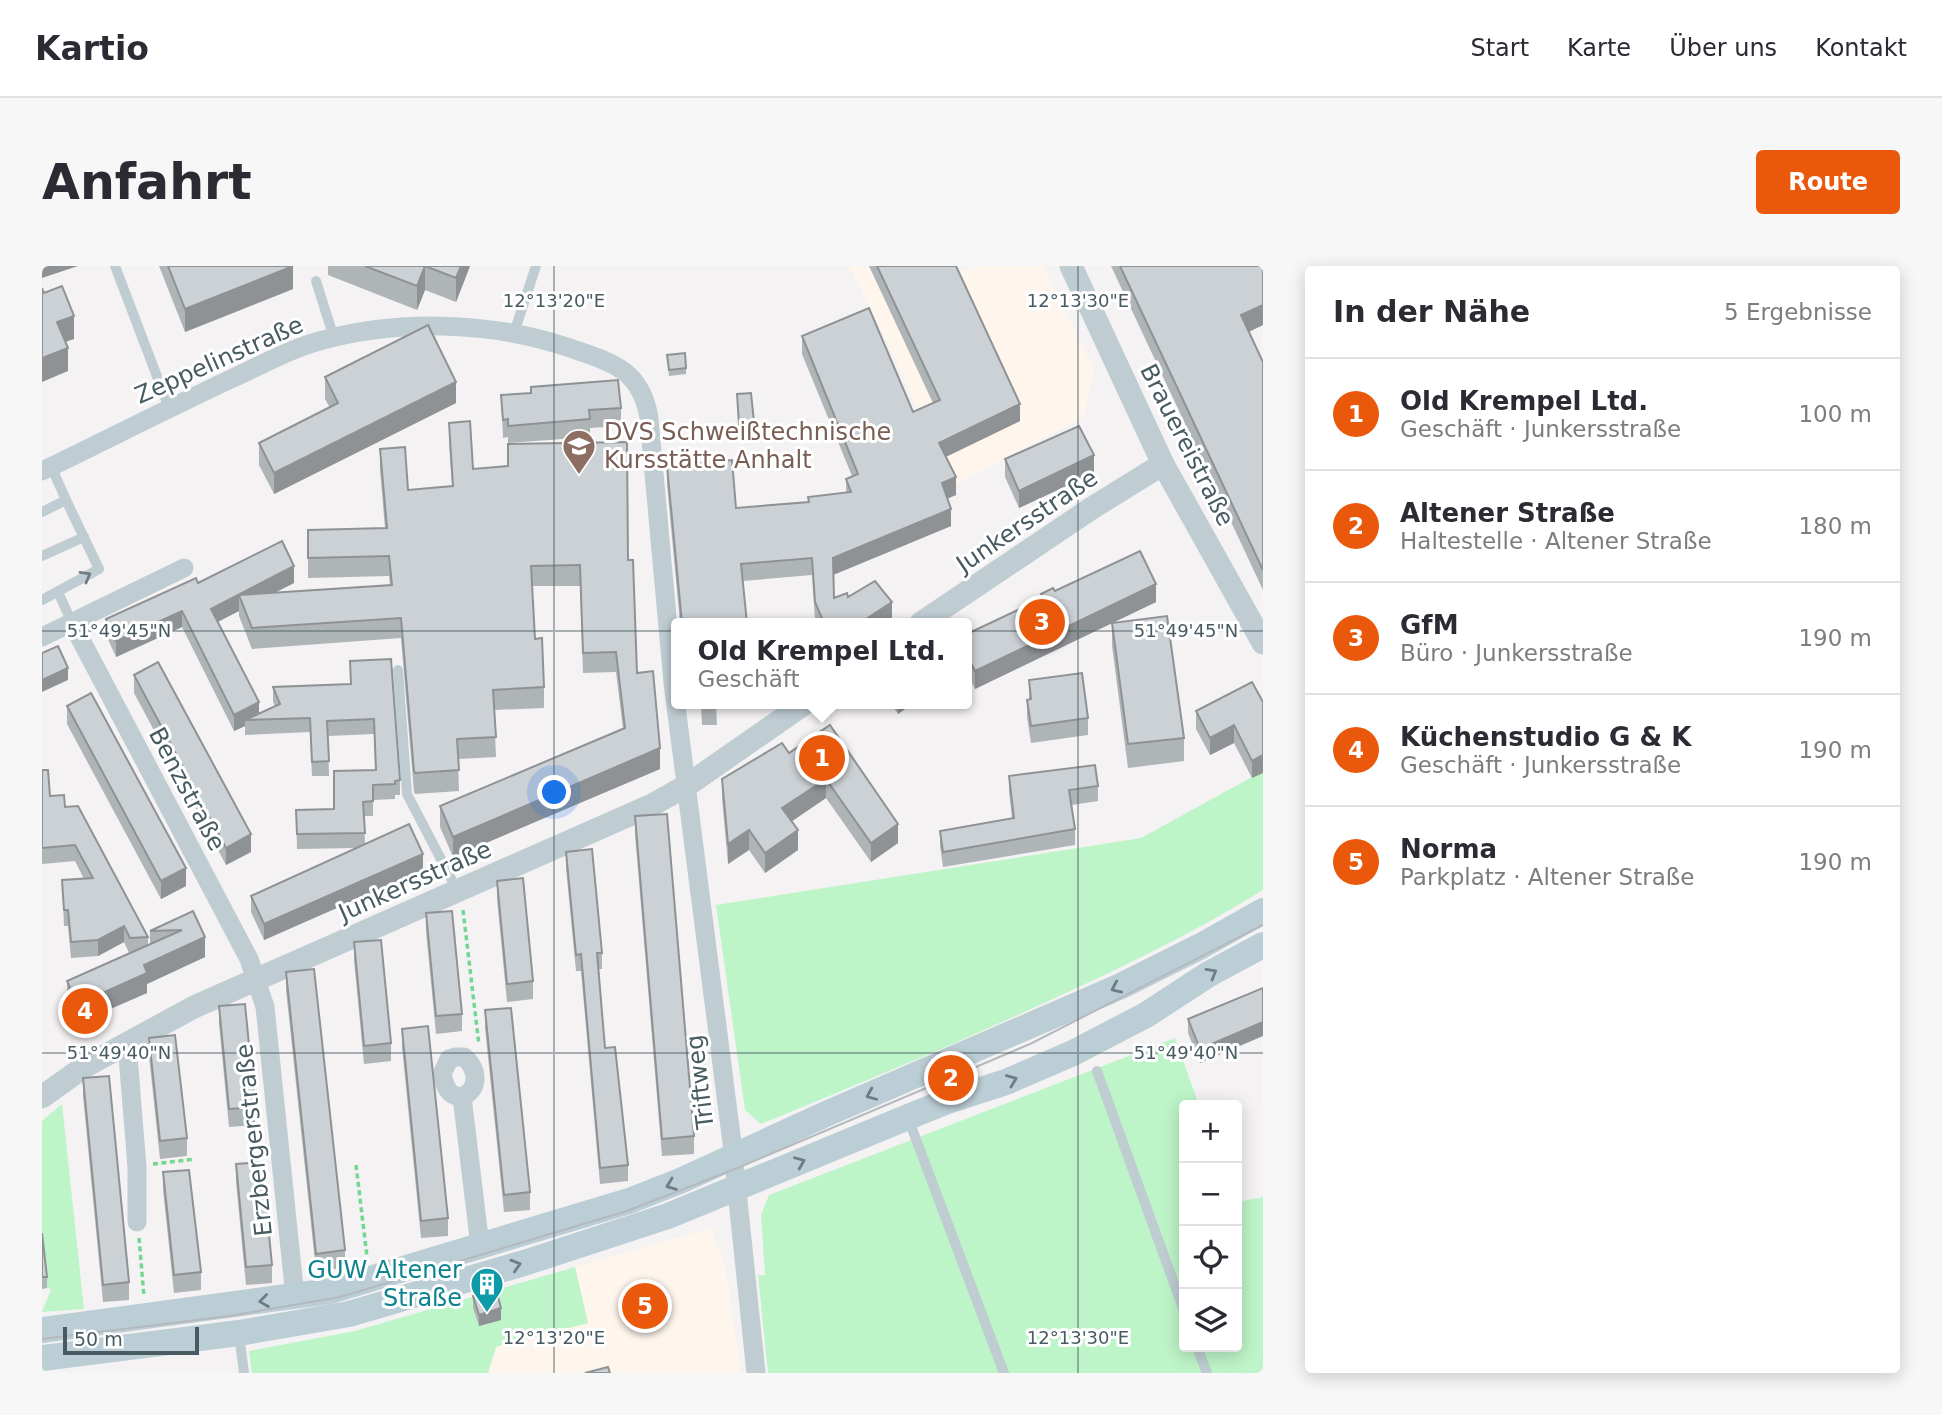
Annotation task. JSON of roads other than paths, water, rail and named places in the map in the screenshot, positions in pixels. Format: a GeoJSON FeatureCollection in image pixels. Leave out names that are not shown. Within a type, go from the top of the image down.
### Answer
{"type":"FeatureCollection","features":[{"type":"Feature","properties":{"kind":"main road"},"geometry":{"type":"LineString","coordinates":[[42,1330],[330,1291],[629,1201],[733,1158],[826,1114],[1121,986],[1263,911]]}},
{"type":"Feature","properties":{"kind":"main road"},"geometry":{"type":"LineString","coordinates":[[42,1358],[239,1333],[349,1314],[588,1243],[668,1216],[908,1117],[1006,1082],[1073,1054],[1146,1015],[1209,974],[1263,945]]}},
{"type":"Feature","properties":{"kind":"street","name":"Brauereistraße"},"geometry":{"type":"LineString","coordinates":[[1071,266],[1163,464],[1263,643]]}},
{"type":"Feature","properties":{"kind":"street","name":"Zeppelinstraße"},"geometry":{"type":"LineString","coordinates":[[47,468],[303,346],[334,338],[390,329],[440,326],[514,333],[554,343],[607,362],[636,382],[644,396],[649,418],[671,661]]}},
{"type":"Feature","properties":{"kind":"street","name":"Junkersstraße"},"geometry":{"type":"LineString","coordinates":[[928,618],[1092,508],[1163,464]]}},
{"type":"Feature","properties":{"kind":"street"},"geometry":{"type":"LineString","coordinates":[[42,637],[184,568]]}},
{"type":"Feature","properties":{"kind":"street","name":"Benzstraße"},"geometry":{"type":"LineString","coordinates":[[72,623],[257,978]]}},
{"type":"Feature","properties":{"kind":"street","name":"Zeppelinstraße"},"geometry":{"type":"LineString","coordinates":[[676,709],[686,786]]}},
{"type":"Feature","properties":{"kind":"street","name":"Junkersstraße"},"geometry":{"type":"LineString","coordinates":[[42,1097],[84,1068],[194,1007],[652,805],[686,786],[797,709]]}},
{"type":"Feature","properties":{"kind":"street","name":"Triftweg"},"geometry":{"type":"LineString","coordinates":[[686,786],[737,1189],[756,1373]]}},
{"type":"Feature","properties":{"kind":"street","name":"Erzbergerstraße"},"geometry":{"type":"LineString","coordinates":[[257,978],[265,1007],[295,1297]]}},
{"type":"Feature","properties":{"kind":"street"},"geometry":{"type":"LineString","coordinates":[[127,1044],[137,1167],[137,1222]]}},
{"type":"Feature","properties":{"kind":"street"},"geometry":{"type":"LineString","coordinates":[[456,1056],[470,1062],[475,1070],[476,1081],[469,1094],[462,1097],[454,1096],[448,1091],[442,1074],[449,1059],[456,1056]]}},
{"type":"Feature","properties":{"kind":"street"},"geometry":{"type":"LineString","coordinates":[[462,1097],[480,1246]]}},
{"type":"Feature","properties":{"kind":"lane"},"geometry":{"type":"LineString","coordinates":[[115,266],[169,408]]}},
{"type":"Feature","properties":{"kind":"lane"},"geometry":{"type":"LineString","coordinates":[[514,333],[536,266]]}},
{"type":"Feature","properties":{"kind":"lane"},"geometry":{"type":"LineString","coordinates":[[316,281],[334,338]]}},
{"type":"Feature","properties":{"kind":"lane"},"geometry":{"type":"LineString","coordinates":[[42,600],[99,569],[66,500],[47,468]]}},
{"type":"Feature","properties":{"kind":"lane"},"geometry":{"type":"LineString","coordinates":[[42,512],[66,500]]}},
{"type":"Feature","properties":{"kind":"lane"},"geometry":{"type":"LineString","coordinates":[[42,556],[84,537]]}},
{"type":"Feature","properties":{"kind":"lane"},"geometry":{"type":"LineString","coordinates":[[58,592],[72,623]]}},
{"type":"Feature","properties":{"kind":"lane"},"geometry":{"type":"LineString","coordinates":[[398,670],[407,794],[457,890]]}},
{"type":"Feature","properties":{"kind":"lane"},"geometry":{"type":"LineString","coordinates":[[1097,1071],[1179,1297]]}},
{"type":"Feature","properties":{"kind":"lane"},"geometry":{"type":"LineString","coordinates":[[908,1117],[1004,1373]]}},
{"type":"Feature","properties":{"kind":"lane"},"geometry":{"type":"LineString","coordinates":[[239,1333],[244,1373]]}},
{"type":"Feature","properties":{"kind":"lane"},"geometry":{"type":"LineString","coordinates":[[1199,1352],[1207,1373]]}},
{"type":"Feature","properties":{"kind":"tram line"},"geometry":{"type":"LineString","coordinates":[[42,1339],[229,1316],[340,1297],[627,1211],[735,1169],[1030,1044],[1263,925]]}},
{"type":"Feature","properties":{"kind":"place","name":"DVS Schweißtechnische Kursstätte Anhalt"},"geometry":{"type":"Point","coordinates":[579,476]}},
{"type":"Feature","properties":{"kind":"place","name":"GfM"},"geometry":{"type":"Point","coordinates":[1042,622]}},
{"type":"Feature","properties":{"kind":"place","name":"Old Krempel Ltd."},"geometry":{"type":"Point","coordinates":[822,758]}},
{"type":"Feature","properties":{"kind":"place","name":"Küchenstudio G & K"},"geometry":{"type":"Point","coordinates":[85,1011]}},
{"type":"Feature","properties":{"kind":"place","name":"Altener Straße"},"geometry":{"type":"Point","coordinates":[951,1078]}},
{"type":"Feature","properties":{"kind":"place","name":"Norma"},"geometry":{"type":"Point","coordinates":[645,1306]}},
{"type":"Feature","properties":{"kind":"place","name":"GUW Altener Straße"},"geometry":{"type":"Point","coordinates":[487,1314]}}]}
